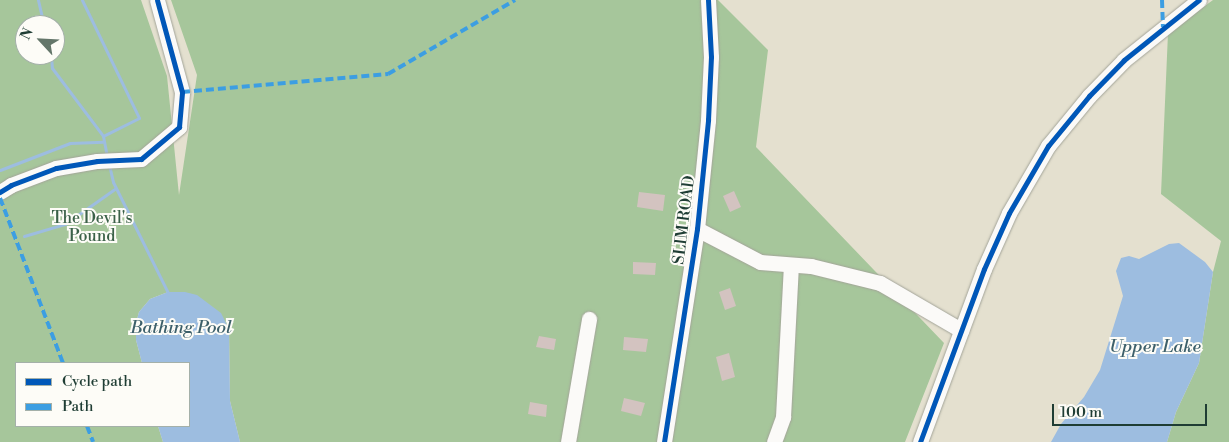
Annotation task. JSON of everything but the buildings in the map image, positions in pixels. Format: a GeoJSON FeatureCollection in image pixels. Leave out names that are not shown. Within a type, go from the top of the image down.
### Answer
{"type":"FeatureCollection","features":[{"type":"Feature","properties":{"kind":"street"},"geometry":{"type":"LineString","coordinates":[[4,184],[56,168],[97,161],[142,159],[179,127],[182,92],[157,0]]}},
{"type":"Feature","properties":{"kind":"street","name":"SLIM ROAD"},"geometry":{"type":"LineString","coordinates":[[664,442],[697,229],[708,120],[712,57],[708,0]]}},
{"type":"Feature","properties":{"kind":"street"},"geometry":{"type":"LineString","coordinates":[[920,442],[984,269],[1005,221],[1048,146],[1089,96],[1124,60],[1199,0]]}},
{"type":"Feature","properties":{"kind":"street","name":"SLIM ROAD"},"geometry":{"type":"LineString","coordinates":[[697,229],[760,262],[791,266],[811,266],[880,283],[961,330]]}},
{"type":"Feature","properties":{"kind":"street"},"geometry":{"type":"LineString","coordinates":[[774,442],[783,417],[791,266]]}},
{"type":"Feature","properties":{"kind":"street"},"geometry":{"type":"LineString","coordinates":[[568,442],[589,320]]}},
{"type":"Feature","properties":{"kind":"green space","name":"The Devil's Pound"},"geometry":{"type":"Polygon","coordinates":[[[0,0],[141,0],[167,76],[179,195],[197,75],[171,0],[718,0],[768,50],[756,147],[944,343],[905,442],[240,442],[230,401],[229,329],[168,292],[150,299],[139,312],[136,323],[136,340],[142,362],[15,362],[15,427],[158,427],[163,442],[0,442],[0,0]]]}},
{"type":"Feature","properties":{"kind":"green space"},"geometry":{"type":"Polygon","coordinates":[[[1213,0],[1229,0],[1229,442],[1167,442],[1176,412],[1199,363],[1213,272],[1221,241],[1161,194],[1168,33],[1213,0]]]}},
{"type":"Feature","properties":{"kind":"water","name":"Upper Lake"},"geometry":{"type":"Polygon","coordinates":[[[1179,243],[1205,262],[1213,272],[1199,363],[1176,412],[1167,442],[1051,442],[1061,424],[1084,397],[1100,370],[1123,296],[1116,271],[1121,258],[1129,256],[1139,259],[1169,244],[1179,243]]]}},
{"type":"Feature","properties":{"kind":"water","name":"Bathing Pool"},"geometry":{"type":"Polygon","coordinates":[[[168,292],[185,292],[197,295],[221,313],[229,329],[230,401],[240,442],[163,442],[158,427],[190,427],[190,362],[142,362],[136,340],[136,323],[139,312],[150,299],[168,292]]]}},
{"type":"Feature","properties":{"kind":"waterway"},"geometry":{"type":"LineString","coordinates":[[38,0],[42,15]]}},
{"type":"Feature","properties":{"kind":"waterway"},"geometry":{"type":"LineString","coordinates":[[82,0],[139,118],[103,136]]}},
{"type":"Feature","properties":{"kind":"waterway"},"geometry":{"type":"LineString","coordinates":[[52,65],[52,68],[103,136],[106,152]]}},
{"type":"Feature","properties":{"kind":"waterway"},"geometry":{"type":"LineString","coordinates":[[0,170],[70,143],[103,142]]}},
{"type":"Feature","properties":{"kind":"waterway"},"geometry":{"type":"LineString","coordinates":[[110,169],[113,182],[169,295]]}},
{"type":"Feature","properties":{"kind":"waterway"},"geometry":{"type":"LineString","coordinates":[[24,236],[65,224],[116,188]]}},
{"type":"Feature","properties":{"kind":"marked path"},"geometry":{"type":"LineString","coordinates":[[182,92],[388,74],[515,0]]}},
{"type":"Feature","properties":{"kind":"marked path"},"geometry":{"type":"LineString","coordinates":[[1162,0],[1163,27]]}},
{"type":"Feature","properties":{"kind":"marked path"},"geometry":{"type":"LineString","coordinates":[[0,198],[63,362]]}},
{"type":"Feature","properties":{"kind":"marked path"},"geometry":{"type":"LineString","coordinates":[[87,427],[93,442]]}},
{"type":"Feature","properties":{"kind":"cycle path"},"geometry":{"type":"LineString","coordinates":[[0,192],[11,185],[56,168],[97,161],[141,159],[179,127],[182,92],[157,0]]}},
{"type":"Feature","properties":{"kind":"cycle path"},"geometry":{"type":"LineString","coordinates":[[664,442],[697,229],[708,120],[711,57],[708,0]]}},
{"type":"Feature","properties":{"kind":"cycle path"},"geometry":{"type":"LineString","coordinates":[[920,442],[984,269],[1009,213],[1048,146],[1089,96],[1124,60],[1199,0]]}}]}
